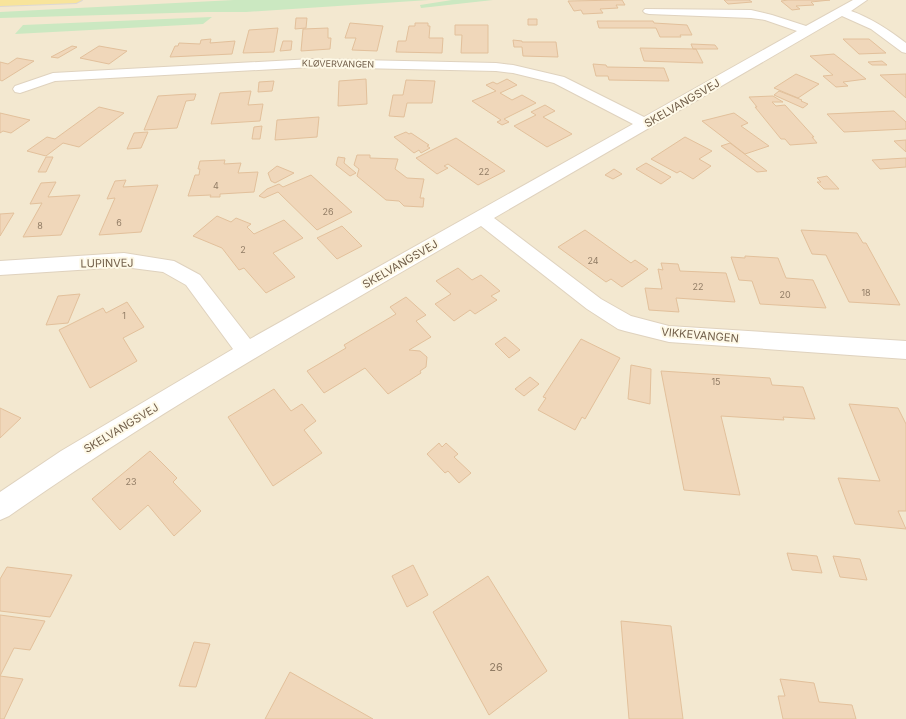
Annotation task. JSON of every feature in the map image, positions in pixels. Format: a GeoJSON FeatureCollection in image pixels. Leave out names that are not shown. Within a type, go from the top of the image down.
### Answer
{"type":"FeatureCollection","features":[{"type":"Feature","properties":{"kind":"main road"},"geometry":{"type":"LineString","coordinates":[[0,3],[76,0]]}},
{"type":"Feature","properties":{"kind":"street","name":"SKELVANGSVEJ"},"geometry":{"type":"LineString","coordinates":[[0,507],[70,459],[247,351],[861,0]]}},
{"type":"Feature","properties":{"kind":"street"},"geometry":{"type":"LineString","coordinates":[[649,11],[751,14],[768,17],[806,31]]}},
{"type":"Feature","properties":{"kind":"street"},"geometry":{"type":"LineString","coordinates":[[841,11],[877,26],[906,49]]}},
{"type":"Feature","properties":{"kind":"street","name":"KLØVERVANGEN"},"geometry":{"type":"LineString","coordinates":[[20,89],[53,77],[312,63],[496,67],[513,68],[559,80],[645,124]]}},
{"type":"Feature","properties":{"kind":"street","name":"VIKKEVANGEN"},"geometry":{"type":"LineString","coordinates":[[482,218],[594,304],[625,323],[669,334],[906,350]]}},
{"type":"Feature","properties":{"kind":"street","name":"LUPINVEJ"},"geometry":{"type":"LineString","coordinates":[[0,268],[124,260],[167,266],[193,280],[247,351]]}},
{"type":"Feature","properties":{"kind":"shaded area"},"geometry":{"type":"Polygon","coordinates":[[[0,0],[906,0],[906,719],[0,719],[0,0]]]}},
{"type":"Feature","properties":{"kind":"green space"},"geometry":{"type":"Polygon","coordinates":[[[234,0],[429,0],[246,12],[0,18],[0,12],[234,0]]]}},
{"type":"Feature","properties":{"kind":"green space"},"geometry":{"type":"Polygon","coordinates":[[[452,0],[493,0],[421,8],[420,5],[452,0]]]}},
{"type":"Feature","properties":{"kind":"green space"},"geometry":{"type":"Polygon","coordinates":[[[212,17],[203,24],[15,34],[23,25],[212,17]]]}},
{"type":"Feature","properties":{"kind":"building"},"geometry":{"type":"Polygon","coordinates":[[[622,0],[625,5],[616,5],[618,8],[600,9],[603,13],[583,14],[581,10],[574,11],[568,1],[622,0]]]}},
{"type":"Feature","properties":{"kind":"building"},"geometry":{"type":"Polygon","coordinates":[[[724,0],[749,0],[752,2],[728,4],[724,0]]]}},
{"type":"Feature","properties":{"kind":"building"},"geometry":{"type":"Polygon","coordinates":[[[830,0],[811,2],[814,5],[796,6],[800,9],[792,10],[781,1],[830,0]]]}},
{"type":"Feature","properties":{"kind":"building"},"geometry":{"type":"Polygon","coordinates":[[[296,18],[307,18],[306,28],[295,29],[296,18]]]}},
{"type":"Feature","properties":{"kind":"building"},"geometry":{"type":"Polygon","coordinates":[[[528,19],[537,19],[537,25],[528,25],[528,19]]]}},
{"type":"Feature","properties":{"kind":"building"},"geometry":{"type":"Polygon","coordinates":[[[597,21],[653,21],[654,23],[687,25],[692,35],[680,35],[681,37],[660,37],[656,28],[599,28],[597,21]]]}},
{"type":"Feature","properties":{"kind":"building"},"geometry":{"type":"Polygon","coordinates":[[[350,23],[383,26],[377,51],[352,50],[356,38],[345,38],[350,23]]]}},
{"type":"Feature","properties":{"kind":"building"},"geometry":{"type":"Polygon","coordinates":[[[415,23],[428,23],[428,26],[430,26],[429,38],[443,38],[442,53],[396,52],[398,41],[406,41],[409,26],[415,26],[415,23]]]}},
{"type":"Feature","properties":{"kind":"building"},"geometry":{"type":"Polygon","coordinates":[[[455,25],[488,25],[488,53],[461,53],[462,35],[455,35],[455,25]]]}},
{"type":"Feature","properties":{"kind":"building"},"geometry":{"type":"Polygon","coordinates":[[[278,28],[274,52],[243,53],[249,30],[278,28]]]}},
{"type":"Feature","properties":{"kind":"building"},"geometry":{"type":"Polygon","coordinates":[[[328,28],[328,38],[331,38],[330,49],[301,51],[303,29],[328,28]]]}},
{"type":"Feature","properties":{"kind":"building"},"geometry":{"type":"Polygon","coordinates":[[[211,39],[210,43],[235,41],[232,54],[170,57],[175,46],[178,46],[179,43],[200,44],[201,40],[211,39]]]}},
{"type":"Feature","properties":{"kind":"building"},"geometry":{"type":"Polygon","coordinates":[[[843,39],[869,39],[886,53],[859,54],[843,39]]]}},
{"type":"Feature","properties":{"kind":"building"},"geometry":{"type":"Polygon","coordinates":[[[513,40],[522,42],[556,42],[558,57],[523,56],[522,47],[514,47],[513,40]]]}},
{"type":"Feature","properties":{"kind":"building"},"geometry":{"type":"Polygon","coordinates":[[[283,41],[292,41],[291,50],[280,51],[283,41]]]}},
{"type":"Feature","properties":{"kind":"building"},"geometry":{"type":"Polygon","coordinates":[[[691,44],[715,45],[718,49],[693,49],[691,44]]]}},
{"type":"Feature","properties":{"kind":"building"},"geometry":{"type":"Polygon","coordinates":[[[72,46],[77,47],[58,58],[51,57],[72,46]]]}},
{"type":"Feature","properties":{"kind":"building"},"geometry":{"type":"Polygon","coordinates":[[[99,46],[127,51],[109,64],[80,58],[99,46]]]}},
{"type":"Feature","properties":{"kind":"building"},"geometry":{"type":"Polygon","coordinates":[[[640,48],[696,49],[703,63],[644,61],[640,48]]]}},
{"type":"Feature","properties":{"kind":"building"},"geometry":{"type":"Polygon","coordinates":[[[834,54],[866,79],[843,82],[848,86],[836,87],[823,76],[833,75],[810,56],[834,54]]]}},
{"type":"Feature","properties":{"kind":"building"},"geometry":{"type":"Polygon","coordinates":[[[17,58],[34,61],[2,81],[0,80],[0,62],[8,64],[17,58]]]}},
{"type":"Feature","properties":{"kind":"building"},"geometry":{"type":"Polygon","coordinates":[[[882,61],[887,65],[872,65],[868,62],[882,61]]]}},
{"type":"Feature","properties":{"kind":"building"},"geometry":{"type":"Polygon","coordinates":[[[593,64],[606,65],[607,67],[664,68],[669,81],[609,80],[608,76],[596,76],[593,64]]]}},
{"type":"Feature","properties":{"kind":"building"},"geometry":{"type":"Polygon","coordinates":[[[796,74],[819,84],[798,98],[774,88],[796,74]]]}},
{"type":"Feature","properties":{"kind":"building"},"geometry":{"type":"Polygon","coordinates":[[[906,74],[906,98],[880,75],[906,74]]]}},
{"type":"Feature","properties":{"kind":"building"},"geometry":{"type":"Polygon","coordinates":[[[366,79],[367,104],[338,106],[339,81],[366,79]]]}},
{"type":"Feature","properties":{"kind":"building"},"geometry":{"type":"Polygon","coordinates":[[[507,79],[517,85],[500,93],[512,100],[522,95],[536,103],[504,119],[509,122],[502,125],[497,122],[501,120],[472,101],[496,91],[486,85],[493,82],[497,84],[507,79]]]}},
{"type":"Feature","properties":{"kind":"building"},"geometry":{"type":"Polygon","coordinates":[[[406,80],[435,81],[432,103],[407,103],[404,117],[389,116],[393,95],[403,95],[406,80]]]}},
{"type":"Feature","properties":{"kind":"building"},"geometry":{"type":"Polygon","coordinates":[[[274,81],[272,91],[258,92],[259,82],[274,81]]]}},
{"type":"Feature","properties":{"kind":"building"},"geometry":{"type":"Polygon","coordinates":[[[251,91],[248,105],[263,104],[260,121],[211,124],[220,93],[251,91]]]}},
{"type":"Feature","properties":{"kind":"building"},"geometry":{"type":"Polygon","coordinates":[[[779,91],[808,104],[803,108],[774,95],[779,91]]]}},
{"type":"Feature","properties":{"kind":"building"},"geometry":{"type":"Polygon","coordinates":[[[196,94],[194,100],[186,101],[177,128],[144,130],[158,96],[196,94]]]}},
{"type":"Feature","properties":{"kind":"building"},"geometry":{"type":"Polygon","coordinates":[[[773,96],[783,102],[772,102],[776,106],[785,105],[814,137],[812,137],[817,143],[790,145],[785,139],[781,139],[755,107],[757,107],[749,97],[773,96]]]}},
{"type":"Feature","properties":{"kind":"building"},"geometry":{"type":"Polygon","coordinates":[[[545,105],[555,111],[543,117],[572,134],[547,147],[514,126],[536,115],[531,112],[545,105]]]}},
{"type":"Feature","properties":{"kind":"building"},"geometry":{"type":"Polygon","coordinates":[[[99,107],[124,113],[79,147],[63,143],[46,156],[27,151],[47,137],[55,139],[99,107]]]}},
{"type":"Feature","properties":{"kind":"building"},"geometry":{"type":"Polygon","coordinates":[[[894,111],[906,122],[906,129],[844,132],[827,114],[894,111]]]}},
{"type":"Feature","properties":{"kind":"building"},"geometry":{"type":"Polygon","coordinates":[[[0,113],[30,120],[11,133],[3,131],[0,133],[0,113]]]}},
{"type":"Feature","properties":{"kind":"building"},"geometry":{"type":"Polygon","coordinates":[[[734,113],[748,123],[741,126],[769,146],[745,154],[702,121],[734,113]]]}},
{"type":"Feature","properties":{"kind":"building"},"geometry":{"type":"Polygon","coordinates":[[[319,117],[317,137],[275,140],[277,120],[319,117]]]}},
{"type":"Feature","properties":{"kind":"building"},"geometry":{"type":"Polygon","coordinates":[[[262,126],[260,139],[252,139],[254,127],[262,126]]]}},
{"type":"Feature","properties":{"kind":"building"},"geometry":{"type":"Polygon","coordinates":[[[148,132],[141,148],[127,149],[134,133],[148,132]]]}},
{"type":"Feature","properties":{"kind":"building"},"geometry":{"type":"Polygon","coordinates":[[[406,132],[409,134],[411,133],[429,145],[427,146],[430,148],[421,153],[419,150],[414,153],[394,137],[406,132]]]}},
{"type":"Feature","properties":{"kind":"building"},"geometry":{"type":"Polygon","coordinates":[[[685,137],[712,151],[699,159],[711,166],[693,179],[680,171],[677,173],[651,159],[685,137]]]}},
{"type":"Feature","properties":{"kind":"building"},"geometry":{"type":"Polygon","coordinates":[[[456,138],[505,171],[478,185],[448,164],[444,166],[448,168],[437,174],[416,158],[456,138]]]}},
{"type":"Feature","properties":{"kind":"building"},"geometry":{"type":"Polygon","coordinates":[[[906,140],[906,152],[894,141],[906,140]]]}},
{"type":"Feature","properties":{"kind":"building"},"geometry":{"type":"Polygon","coordinates":[[[730,143],[767,171],[757,172],[721,146],[730,143]]]}},
{"type":"Feature","properties":{"kind":"building"},"geometry":{"type":"Polygon","coordinates":[[[357,155],[370,155],[370,158],[398,159],[395,169],[407,178],[424,179],[420,198],[424,198],[423,207],[404,206],[399,201],[386,200],[357,176],[359,169],[354,165],[357,155]]]}},
{"type":"Feature","properties":{"kind":"building"},"geometry":{"type":"Polygon","coordinates":[[[46,157],[53,157],[46,172],[38,172],[46,157]]]}},
{"type":"Feature","properties":{"kind":"building"},"geometry":{"type":"Polygon","coordinates":[[[338,157],[345,158],[344,163],[356,173],[350,176],[336,165],[338,157]]]}},
{"type":"Feature","properties":{"kind":"building"},"geometry":{"type":"Polygon","coordinates":[[[906,158],[906,167],[880,169],[872,160],[906,158]]]}},
{"type":"Feature","properties":{"kind":"building"},"geometry":{"type":"Polygon","coordinates":[[[225,160],[224,164],[241,163],[238,173],[258,172],[254,192],[220,194],[220,197],[210,197],[211,195],[188,196],[195,175],[199,175],[200,169],[198,169],[200,161],[225,160]]]}},
{"type":"Feature","properties":{"kind":"building"},"geometry":{"type":"Polygon","coordinates":[[[646,163],[671,177],[661,184],[636,169],[646,163]]]}},
{"type":"Feature","properties":{"kind":"building"},"geometry":{"type":"Polygon","coordinates":[[[277,166],[294,173],[275,183],[271,181],[268,173],[277,166]]]}},
{"type":"Feature","properties":{"kind":"building"},"geometry":{"type":"Polygon","coordinates":[[[614,169],[622,174],[613,179],[605,175],[614,169]]]}},
{"type":"Feature","properties":{"kind":"building"},"geometry":{"type":"Polygon","coordinates":[[[311,175],[352,212],[317,230],[278,192],[264,198],[259,196],[267,189],[279,184],[283,187],[311,175]]]}},
{"type":"Feature","properties":{"kind":"building"},"geometry":{"type":"Polygon","coordinates":[[[827,176],[839,189],[824,189],[817,182],[821,182],[817,178],[827,176]]]}},
{"type":"Feature","properties":{"kind":"building"},"geometry":{"type":"Polygon","coordinates":[[[126,180],[123,187],[158,185],[141,232],[99,235],[115,198],[107,199],[115,181],[126,180]]]}},
{"type":"Feature","properties":{"kind":"building"},"geometry":{"type":"Polygon","coordinates":[[[56,182],[48,197],[80,195],[61,235],[23,237],[42,203],[30,204],[41,183],[56,182]]]}},
{"type":"Feature","properties":{"kind":"building"},"geometry":{"type":"Polygon","coordinates":[[[14,213],[0,236],[0,214],[14,213]]]}},
{"type":"Feature","properties":{"kind":"building"},"geometry":{"type":"Polygon","coordinates":[[[217,216],[231,222],[236,218],[251,224],[247,227],[254,234],[284,220],[303,238],[273,253],[295,277],[266,293],[244,268],[239,270],[222,248],[193,236],[217,216]]]}},
{"type":"Feature","properties":{"kind":"building"},"geometry":{"type":"Polygon","coordinates":[[[342,226],[362,246],[337,259],[317,238],[342,226]]]}},
{"type":"Feature","properties":{"kind":"building"},"geometry":{"type":"Polygon","coordinates":[[[585,230],[631,263],[635,260],[648,269],[622,287],[611,279],[606,282],[558,247],[585,230]]]}},
{"type":"Feature","properties":{"kind":"building"},"geometry":{"type":"Polygon","coordinates":[[[801,230],[857,233],[863,243],[866,243],[900,305],[849,302],[826,255],[812,254],[801,230]]]}},
{"type":"Feature","properties":{"kind":"building"},"geometry":{"type":"Polygon","coordinates":[[[745,256],[778,258],[786,278],[813,280],[826,308],[760,304],[752,281],[739,280],[731,257],[745,258],[745,256]]]}},
{"type":"Feature","properties":{"kind":"building"},"geometry":{"type":"Polygon","coordinates":[[[661,263],[678,264],[680,271],[726,273],[735,302],[676,298],[679,312],[649,310],[645,288],[662,289],[658,269],[663,270],[661,263]]]}},
{"type":"Feature","properties":{"kind":"building"},"geometry":{"type":"Polygon","coordinates":[[[458,268],[472,280],[481,275],[500,291],[491,296],[497,300],[475,314],[470,310],[454,321],[435,304],[451,294],[436,281],[458,268]]]}},
{"type":"Feature","properties":{"kind":"building"},"geometry":{"type":"Polygon","coordinates":[[[80,294],[68,323],[46,325],[58,296],[80,294]]]}},
{"type":"Feature","properties":{"kind":"building"},"geometry":{"type":"Polygon","coordinates":[[[406,297],[426,315],[416,321],[431,337],[409,350],[420,351],[427,357],[426,367],[420,371],[421,373],[388,394],[365,368],[324,393],[307,371],[346,348],[344,345],[396,314],[390,307],[406,297]]]}},
{"type":"Feature","properties":{"kind":"building"},"geometry":{"type":"Polygon","coordinates":[[[127,302],[144,327],[123,338],[137,361],[90,388],[59,330],[103,308],[106,313],[127,302]]]}},
{"type":"Feature","properties":{"kind":"building"},"geometry":{"type":"Polygon","coordinates":[[[505,337],[520,350],[509,358],[495,344],[505,337]]]}},
{"type":"Feature","properties":{"kind":"building"},"geometry":{"type":"Polygon","coordinates":[[[581,339],[620,358],[585,419],[582,417],[575,430],[538,410],[546,398],[543,397],[581,339]]]}},
{"type":"Feature","properties":{"kind":"building"},"geometry":{"type":"Polygon","coordinates":[[[631,365],[651,369],[650,404],[628,399],[631,365]]]}},
{"type":"Feature","properties":{"kind":"building"},"geometry":{"type":"Polygon","coordinates":[[[661,371],[770,378],[772,385],[803,387],[815,419],[783,417],[784,420],[721,416],[740,495],[684,490],[661,371]]]}},
{"type":"Feature","properties":{"kind":"building"},"geometry":{"type":"Polygon","coordinates":[[[530,377],[539,384],[524,396],[515,389],[530,377]]]}},
{"type":"Feature","properties":{"kind":"building"},"geometry":{"type":"Polygon","coordinates":[[[274,389],[291,411],[302,404],[316,421],[304,430],[322,453],[273,486],[228,417],[274,389]]]}},
{"type":"Feature","properties":{"kind":"building"},"geometry":{"type":"Polygon","coordinates":[[[849,404],[898,408],[906,424],[906,511],[898,511],[906,529],[855,524],[838,478],[880,481],[849,404]]]}},
{"type":"Feature","properties":{"kind":"building"},"geometry":{"type":"Polygon","coordinates":[[[0,408],[21,418],[0,438],[0,408]]]}},
{"type":"Feature","properties":{"kind":"building"},"geometry":{"type":"Polygon","coordinates":[[[439,443],[442,447],[446,443],[458,454],[454,457],[471,473],[459,483],[448,471],[445,473],[427,454],[439,443]]]}},
{"type":"Feature","properties":{"kind":"building"},"geometry":{"type":"Polygon","coordinates":[[[150,451],[177,478],[173,482],[201,511],[174,536],[148,505],[120,530],[92,499],[150,451]]]}},
{"type":"Feature","properties":{"kind":"building"},"geometry":{"type":"Polygon","coordinates":[[[787,553],[817,556],[822,573],[792,570],[787,553]]]}},
{"type":"Feature","properties":{"kind":"building"},"geometry":{"type":"Polygon","coordinates":[[[833,556],[860,559],[867,580],[840,577],[833,556]]]}},
{"type":"Feature","properties":{"kind":"building"},"geometry":{"type":"Polygon","coordinates":[[[413,565],[428,595],[407,607],[392,576],[413,565]]]}},
{"type":"Feature","properties":{"kind":"building"},"geometry":{"type":"Polygon","coordinates":[[[7,567],[72,575],[50,617],[0,611],[0,579],[7,567]]]}},
{"type":"Feature","properties":{"kind":"building"},"geometry":{"type":"Polygon","coordinates":[[[488,576],[547,671],[489,715],[433,612],[488,576]]]}},
{"type":"Feature","properties":{"kind":"building"},"geometry":{"type":"Polygon","coordinates":[[[0,615],[45,621],[30,650],[14,648],[0,676],[0,615]]]}},
{"type":"Feature","properties":{"kind":"building"},"geometry":{"type":"Polygon","coordinates":[[[621,621],[671,626],[683,719],[629,719],[621,621]]]}},
{"type":"Feature","properties":{"kind":"building"},"geometry":{"type":"Polygon","coordinates":[[[194,642],[210,644],[196,687],[179,686],[194,642]]]}},
{"type":"Feature","properties":{"kind":"building"},"geometry":{"type":"Polygon","coordinates":[[[290,672],[373,719],[265,719],[290,672]]]}},
{"type":"Feature","properties":{"kind":"building"},"geometry":{"type":"Polygon","coordinates":[[[0,676],[23,679],[4,719],[0,719],[0,676]]]}},
{"type":"Feature","properties":{"kind":"building"},"geometry":{"type":"Polygon","coordinates":[[[780,679],[814,683],[819,702],[852,705],[856,719],[783,719],[778,696],[785,696],[780,679]]]}}]}
